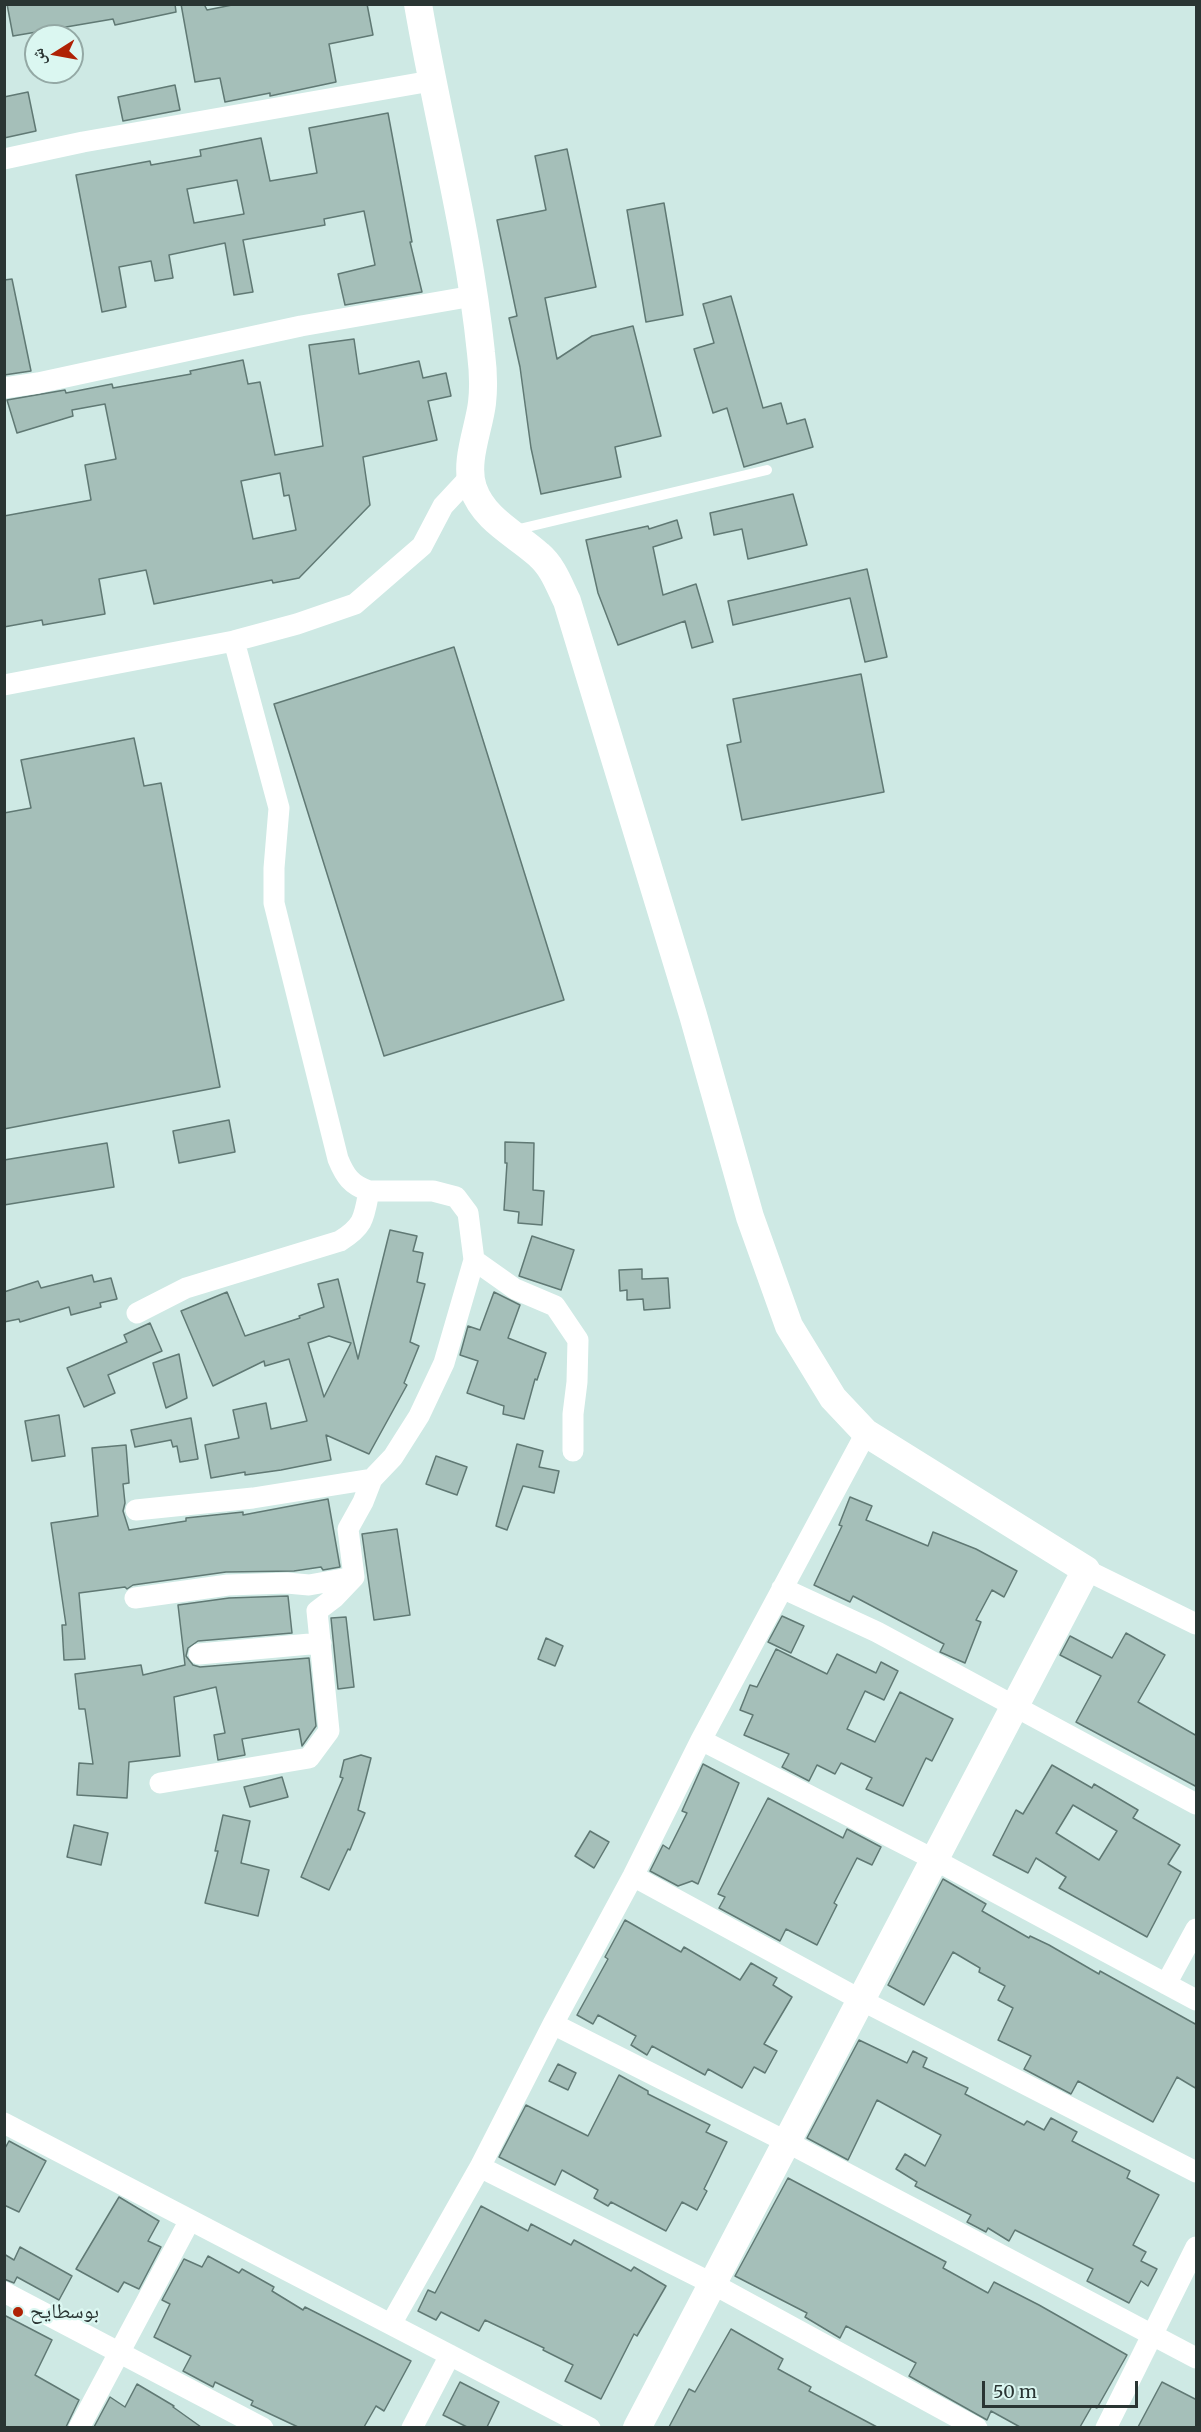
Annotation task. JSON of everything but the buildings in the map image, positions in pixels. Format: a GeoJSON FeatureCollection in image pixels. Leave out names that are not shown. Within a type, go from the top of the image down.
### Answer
{"type":"FeatureCollection","features":[{"type":"Feature","properties":{"kind":"street"},"geometry":{"type":"LineString","coordinates":[[418,4],[473,296],[483,387],[470,477],[477,498],[496,521],[547,563],[567,601],[693,1015],[750,1216],[789,1326],[832,1398],[866,1433],[1086,1570],[1197,1624]]}},
{"type":"Feature","properties":{"kind":"street"},"geometry":{"type":"LineString","coordinates":[[4,159],[82,142],[431,81]]}},
{"type":"Feature","properties":{"kind":"street"},"geometry":{"type":"LineString","coordinates":[[4,388],[38,383],[301,326],[473,296]]}},
{"type":"Feature","properties":{"kind":"street"},"geometry":{"type":"LineString","coordinates":[[4,685],[234,641],[297,624],[355,604],[422,546],[443,506],[470,477]]}},
{"type":"Feature","properties":{"kind":"street"},"geometry":{"type":"LineString","coordinates":[[234,641],[279,808],[274,868],[274,903],[338,1159],[345,1177],[359,1188],[369,1191],[433,1191],[456,1197],[468,1213],[474,1260],[444,1363],[419,1416],[393,1457],[372,1479],[363,1502],[348,1529],[354,1577]]}},
{"type":"Feature","properties":{"kind":"street"},"geometry":{"type":"LineString","coordinates":[[137,1313],[186,1288],[340,1241],[356,1231],[364,1220],[369,1191]]}},
{"type":"Feature","properties":{"kind":"street"},"geometry":{"type":"LineString","coordinates":[[474,1260],[515,1289],[555,1306],[578,1340],[573,1451]]}},
{"type":"Feature","properties":{"kind":"street"},"geometry":{"type":"LineString","coordinates":[[391,2324],[480,2168],[553,2024],[633,1876],[701,1740],[866,1433]]}},
{"type":"Feature","properties":{"kind":"street"},"geometry":{"type":"LineString","coordinates":[[136,1510],[253,1498],[372,1479]]}},
{"type":"Feature","properties":{"kind":"street"},"geometry":{"type":"LineString","coordinates":[[638,2427],[1086,1570]]}},
{"type":"Feature","properties":{"kind":"street"},"geometry":{"type":"LineString","coordinates":[[135,1598],[228,1585],[287,1583],[309,1585],[354,1577]]}},
{"type":"Feature","properties":{"kind":"street"},"geometry":{"type":"LineString","coordinates":[[160,1783],[309,1758],[329,1731],[317,1611],[334,1598],[354,1577]]}},
{"type":"Feature","properties":{"kind":"street"},"geometry":{"type":"LineString","coordinates":[[782,1588],[877,1632],[1197,1804]]}},
{"type":"Feature","properties":{"kind":"street"},"geometry":{"type":"LineString","coordinates":[[199,1654],[321,1643]]}},
{"type":"Feature","properties":{"kind":"street"},"geometry":{"type":"LineString","coordinates":[[701,1740],[935,1860],[1197,2000]]}},
{"type":"Feature","properties":{"kind":"street"},"geometry":{"type":"LineString","coordinates":[[633,1876],[861,2000],[1197,2172]]}},
{"type":"Feature","properties":{"kind":"street"},"geometry":{"type":"LineString","coordinates":[[1166,1983],[1197,1929]]}},
{"type":"Feature","properties":{"kind":"street"},"geometry":{"type":"LineString","coordinates":[[553,2024],[787,2142],[1197,2358]]}},
{"type":"Feature","properties":{"kind":"street"},"geometry":{"type":"LineString","coordinates":[[4,2123],[590,2427]]}},
{"type":"Feature","properties":{"kind":"street"},"geometry":{"type":"LineString","coordinates":[[480,2168],[713,2284],[977,2427]]}},
{"type":"Feature","properties":{"kind":"street"},"geometry":{"type":"LineString","coordinates":[[79,2427],[190,2220]]}},
{"type":"Feature","properties":{"kind":"street"},"geometry":{"type":"LineString","coordinates":[[1106,2427],[1197,2247]]}},
{"type":"Feature","properties":{"kind":"street"},"geometry":{"type":"LineString","coordinates":[[4,2292],[263,2427]]}},
{"type":"Feature","properties":{"kind":"street"},"geometry":{"type":"LineString","coordinates":[[412,2427],[450,2355]]}},
{"type":"Feature","properties":{"kind":"lane"},"geometry":{"type":"LineString","coordinates":[[508,532],[767,470]]}},
{"type":"Feature","properties":{"kind":"place","name":"بوسطايح"},"geometry":{"type":"Point","coordinates":[18,2312]}}]}
